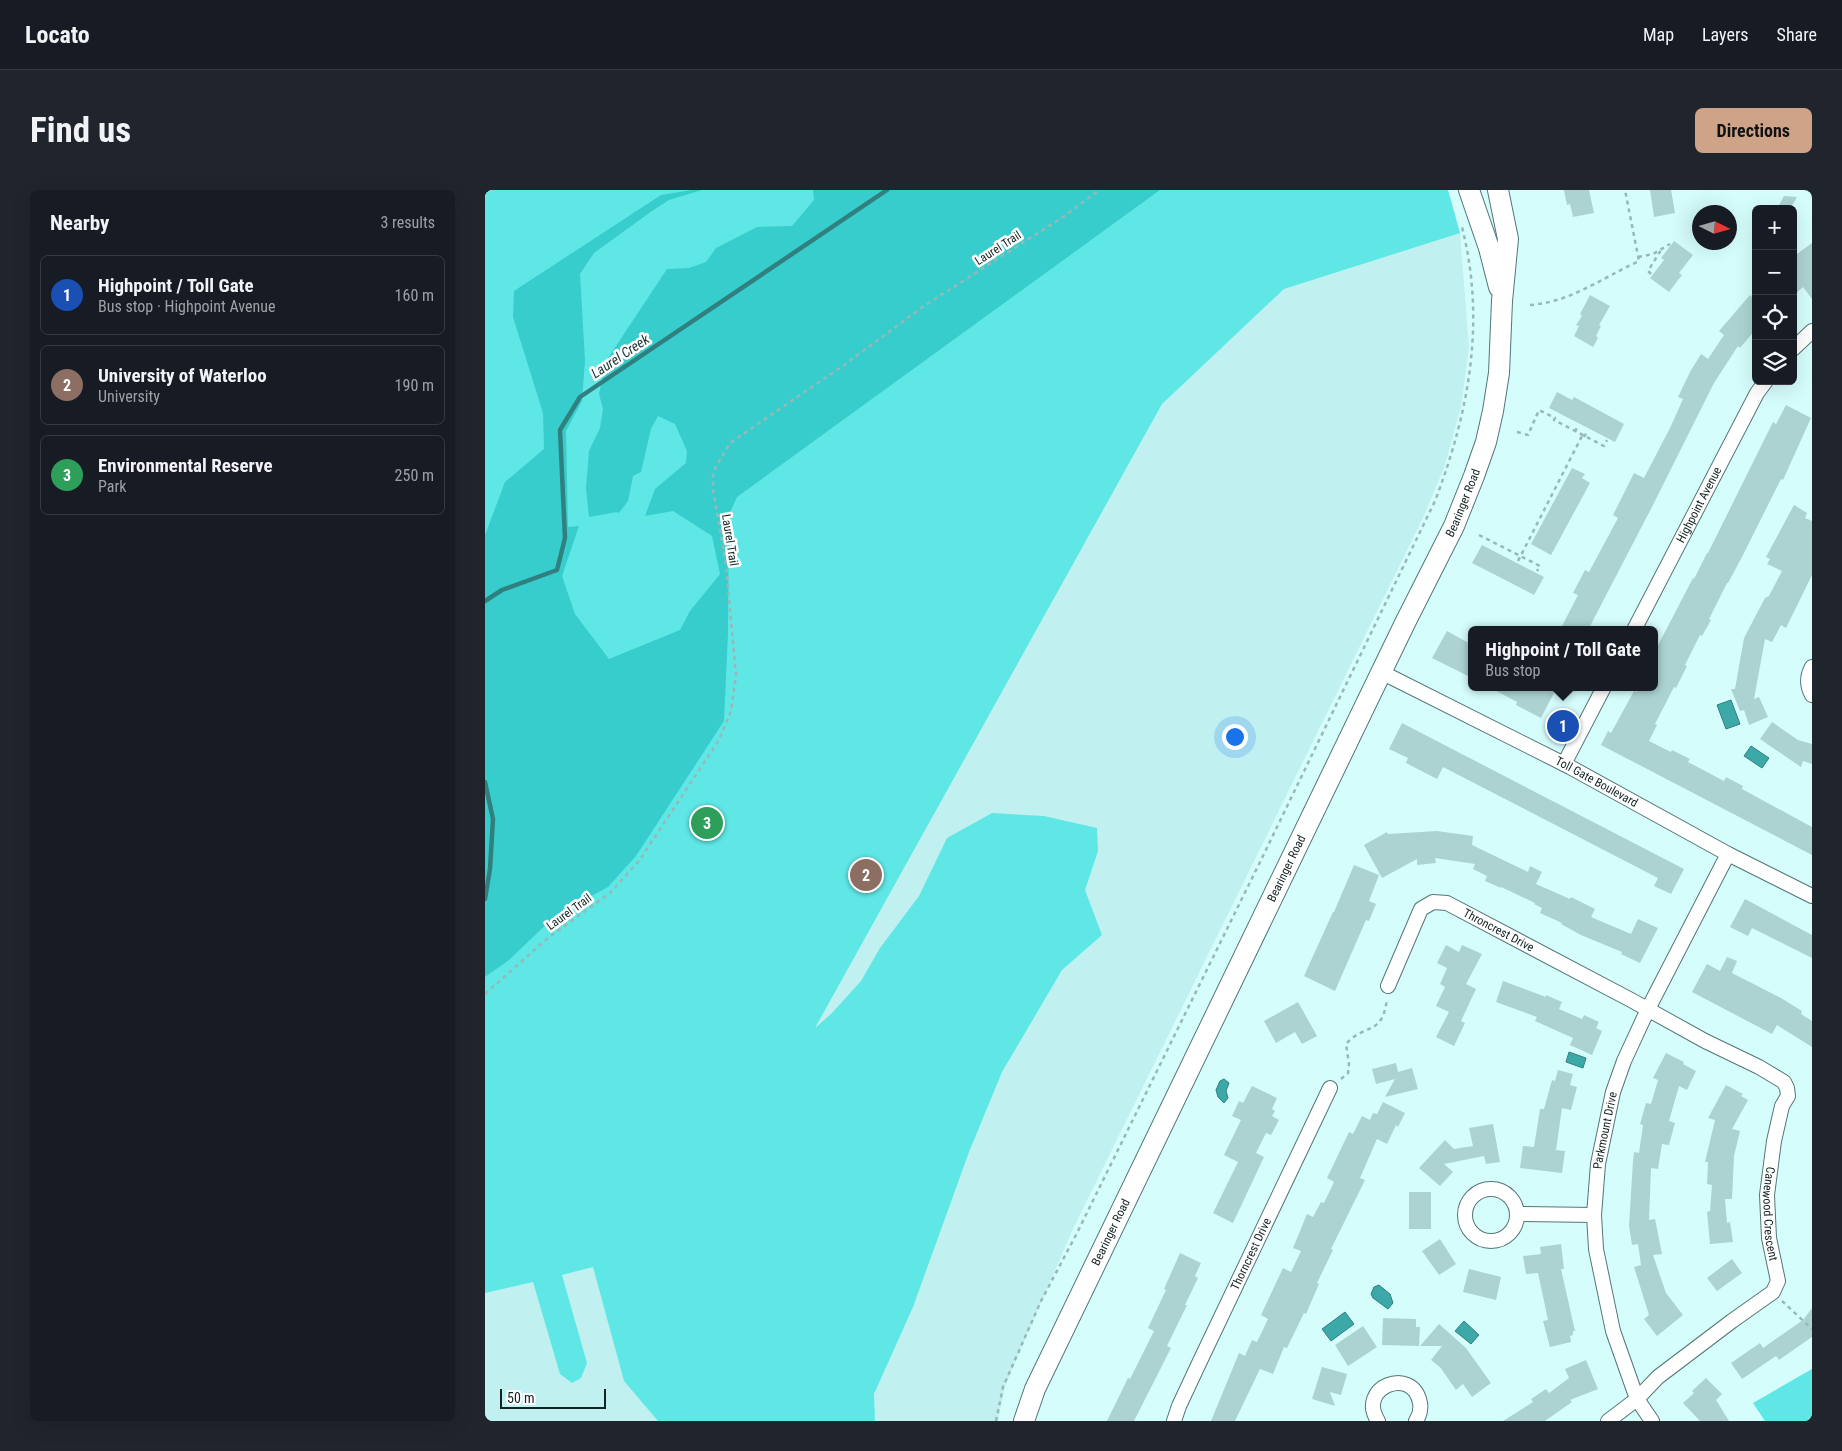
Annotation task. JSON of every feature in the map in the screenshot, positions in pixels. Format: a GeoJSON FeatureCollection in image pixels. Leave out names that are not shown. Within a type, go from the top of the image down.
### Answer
{"type":"FeatureCollection","features":[{"type":"Feature","properties":{"kind":"street","name":"Bearinger Road"},"geometry":{"type":"LineString","coordinates":[[1469,190],[1489,248],[1502,301]]}},
{"type":"Feature","properties":{"kind":"street","name":"Bearinger Road"},"geometry":{"type":"LineString","coordinates":[[1024,1421],[1035,1390],[1059,1340],[1381,672],[1454,526],[1483,450],[1493,411],[1499,373],[1502,301],[1508,240],[1498,190]]}},
{"type":"Feature","properties":{"kind":"street"},"geometry":{"type":"LineString","coordinates":[[1797,345],[1812,331]]}},
{"type":"Feature","properties":{"kind":"street","name":"Highpoint Avenue"},"geometry":{"type":"LineString","coordinates":[[1636,626],[1757,393],[1763,385]]}},
{"type":"Feature","properties":{"kind":"street"},"geometry":{"type":"LineString","coordinates":[[1812,667],[1809,673],[1808,688],[1812,695]]}},
{"type":"Feature","properties":{"kind":"street","name":"Toll Gate Boulevard"},"geometry":{"type":"LineString","coordinates":[[1381,672],[1564,764],[1728,854],[1812,896]]}},
{"type":"Feature","properties":{"kind":"street"},"geometry":{"type":"LineString","coordinates":[[1564,764],[1602,691]]}},
{"type":"Feature","properties":{"kind":"street","name":"Parkmount Drive"},"geometry":{"type":"LineString","coordinates":[[1652,1421],[1637,1399],[1613,1331],[1596,1249],[1594,1214],[1598,1164],[1613,1092],[1624,1061],[1648,1009],[1728,854]]}},
{"type":"Feature","properties":{"kind":"street","name":"Throncrest Drive"},"geometry":{"type":"LineString","coordinates":[[1388,986],[1421,909],[1433,902],[1447,903],[1648,1009]]}},
{"type":"Feature","properties":{"kind":"street","name":"Canewood Crescent"},"geometry":{"type":"LineString","coordinates":[[1648,1009],[1705,1041],[1759,1067],[1784,1082],[1787,1088],[1788,1096],[1782,1106],[1767,1195],[1769,1238],[1778,1281],[1773,1292]]}},
{"type":"Feature","properties":{"kind":"street","name":"Thorncrest Drive"},"geometry":{"type":"LineString","coordinates":[[1174,1421],[1201,1359],[1330,1088]]}},
{"type":"Feature","properties":{"kind":"street"},"geometry":{"type":"LineString","coordinates":[[1517,1214],[1594,1214]]}},
{"type":"Feature","properties":{"kind":"street"},"geometry":{"type":"LineString","coordinates":[[1608,1421],[1637,1399],[1658,1377],[1773,1292]]}},
{"type":"Feature","properties":{"kind":"street"},"geometry":{"type":"LineString","coordinates":[[1377,1421],[1373,1405],[1377,1393],[1383,1387],[1398,1382],[1410,1386],[1419,1398],[1421,1410],[1416,1421]]}},
{"type":"Feature","properties":{"kind":"path","name":"Laurel Trail"},"geometry":{"type":"LineString","coordinates":[[485,994],[548,938],[610,893],[639,861],[719,740],[731,711],[736,676],[725,564],[713,490],[713,472],[730,443],[844,365],[924,306],[1063,217],[1099,190]]}},
{"type":"Feature","properties":{"kind":"path"},"geometry":{"type":"LineString","coordinates":[[1530,305],[1555,302],[1577,294],[1639,261],[1625,190]]}},
{"type":"Feature","properties":{"kind":"path"},"geometry":{"type":"LineString","coordinates":[[996,1421],[1003,1387],[1041,1301],[1077,1233],[1262,858],[1438,494],[1465,407],[1472,348],[1474,317],[1472,283],[1462,224]]}},
{"type":"Feature","properties":{"kind":"path"},"geometry":{"type":"LineString","coordinates":[[1638,257],[1653,254],[1670,244]]}},
{"type":"Feature","properties":{"kind":"path"},"geometry":{"type":"LineString","coordinates":[[1651,274],[1648,271],[1661,254],[1662,249]]}},
{"type":"Feature","properties":{"kind":"path"},"geometry":{"type":"LineString","coordinates":[[1656,260],[1660,262]]}},
{"type":"Feature","properties":{"kind":"path"},"geometry":{"type":"LineString","coordinates":[[1517,432],[1528,435],[1539,410],[1555,418],[1554,420],[1564,426],[1604,446],[1607,440]]}},
{"type":"Feature","properties":{"kind":"path"},"geometry":{"type":"LineString","coordinates":[[1564,426],[1567,420]]}},
{"type":"Feature","properties":{"kind":"path"},"geometry":{"type":"LineString","coordinates":[[1575,432],[1579,425]]}},
{"type":"Feature","properties":{"kind":"path"},"geometry":{"type":"LineString","coordinates":[[1518,561],[1541,521],[1549,499],[1557,489],[1587,430]]}},
{"type":"Feature","properties":{"kind":"path"},"geometry":{"type":"LineString","coordinates":[[1595,442],[1598,436]]}},
{"type":"Feature","properties":{"kind":"path"},"geometry":{"type":"LineString","coordinates":[[1549,499],[1554,501]]}},
{"type":"Feature","properties":{"kind":"path"},"geometry":{"type":"LineString","coordinates":[[1479,535],[1540,566],[1537,571]]}},
{"type":"Feature","properties":{"kind":"path"},"geometry":{"type":"LineString","coordinates":[[1488,545],[1490,541]]}},
{"type":"Feature","properties":{"kind":"path"},"geometry":{"type":"LineString","coordinates":[[1497,550],[1499,546]]}},
{"type":"Feature","properties":{"kind":"path"},"geometry":{"type":"LineString","coordinates":[[1508,555],[1510,551]]}},
{"type":"Feature","properties":{"kind":"path"},"geometry":{"type":"LineString","coordinates":[[1527,565],[1529,561]]}},
{"type":"Feature","properties":{"kind":"path"},"geometry":{"type":"LineString","coordinates":[[1330,1088],[1348,1074],[1349,1064],[1346,1044],[1353,1036],[1376,1026],[1384,1017],[1388,986]]}},
{"type":"Feature","properties":{"kind":"path"},"geometry":{"type":"LineString","coordinates":[[1773,1292],[1812,1329]]}},
{"type":"Feature","properties":{"kind":"shaded area"},"geometry":{"type":"Polygon","coordinates":[[[485,190],[1448,190],[1460,233],[1469,348],[1461,407],[1444,468],[1422,520],[1073,1229],[1005,1386],[998,1421],[485,1421],[485,190]]]}},
{"type":"Feature","properties":{"kind":"shaded area"},"geometry":{"type":"Polygon","coordinates":[[[485,190],[1448,190],[1460,233],[1284,289],[1162,404],[815,1028],[831,1014],[861,981],[880,948],[919,896],[947,838],[992,813],[1044,816],[1097,828],[1098,851],[1085,890],[1102,935],[1062,970],[1002,1072],[969,1152],[913,1307],[874,1394],[875,1421],[658,1421],[624,1381],[593,1267],[562,1275],[587,1363],[581,1378],[572,1383],[560,1374],[533,1282],[485,1293],[485,190]]]}},
{"type":"Feature","properties":{"kind":"shaded area"},"geometry":{"type":"Polygon","coordinates":[[[702,190],[669,200],[652,211],[594,253],[580,274],[585,361],[582,401],[566,431],[568,527],[579,526],[562,576],[575,614],[609,659],[680,630],[690,611],[720,574],[712,536],[673,511],[645,516],[655,489],[686,463],[687,451],[675,424],[658,416],[651,429],[641,472],[633,476],[628,501],[619,513],[589,517],[586,488],[589,451],[600,428],[603,409],[599,394],[606,361],[667,269],[689,268],[706,262],[716,248],[757,227],[792,226],[814,200],[813,190],[1160,190],[737,497],[729,515],[728,633],[724,721],[636,856],[608,887],[555,916],[509,960],[485,977],[485,535],[505,482],[544,449],[543,413],[513,317],[514,291],[661,195],[702,190]]]}},
{"type":"Feature","properties":{"kind":"shaded area"},"geometry":{"type":"Polygon","coordinates":[[[1731,700],[1740,724],[1726,729],[1717,705],[1731,700]]]}},
{"type":"Feature","properties":{"kind":"shaded area"},"geometry":{"type":"Polygon","coordinates":[[[1751,746],[1769,758],[1762,768],[1744,756],[1751,746]]]}},
{"type":"Feature","properties":{"kind":"shaded area"},"geometry":{"type":"Polygon","coordinates":[[[1569,1052],[1586,1058],[1583,1068],[1566,1062],[1569,1052]]]}},
{"type":"Feature","properties":{"kind":"shaded area"},"geometry":{"type":"Polygon","coordinates":[[[1224,1079],[1229,1083],[1226,1091],[1228,1098],[1224,1103],[1218,1097],[1216,1090],[1220,1081],[1224,1079]]]}},
{"type":"Feature","properties":{"kind":"shaded area"},"geometry":{"type":"Polygon","coordinates":[[[1379,1285],[1390,1294],[1393,1303],[1388,1309],[1373,1298],[1371,1294],[1374,1287],[1379,1285]]]}},
{"type":"Feature","properties":{"kind":"shaded area"},"geometry":{"type":"Polygon","coordinates":[[[1345,1312],[1354,1324],[1331,1341],[1322,1329],[1345,1312]]]}},
{"type":"Feature","properties":{"kind":"shaded area"},"geometry":{"type":"Polygon","coordinates":[[[1464,1321],[1479,1335],[1471,1344],[1455,1331],[1464,1321]]]}},
{"type":"Feature","properties":{"kind":"shaded area"},"geometry":{"type":"Polygon","coordinates":[[[1812,1369],[1812,1421],[1765,1421],[1753,1403],[1812,1369]]]}},
{"type":"Feature","properties":{"kind":"building"},"geometry":{"type":"Polygon","coordinates":[[[1564,190],[1589,190],[1594,213],[1573,217],[1570,204],[1567,205],[1564,190]]]}},
{"type":"Feature","properties":{"kind":"building"},"geometry":{"type":"Polygon","coordinates":[[[1650,190],[1671,190],[1675,213],[1654,217],[1650,190]]]}},
{"type":"Feature","properties":{"kind":"building"},"geometry":{"type":"Polygon","coordinates":[[[1784,196],[1797,197],[1792,205],[1779,205],[1784,196]]]}},
{"type":"Feature","properties":{"kind":"building"},"geometry":{"type":"Polygon","coordinates":[[[1674,241],[1693,255],[1679,273],[1682,275],[1669,292],[1650,278],[1664,260],[1661,258],[1674,241]]]}},
{"type":"Feature","properties":{"kind":"building"},"geometry":{"type":"Polygon","coordinates":[[[1812,243],[1812,299],[1803,287],[1797,292],[1797,254],[1812,243]]]}},
{"type":"Feature","properties":{"kind":"building"},"geometry":{"type":"Polygon","coordinates":[[[1590,295],[1610,306],[1599,325],[1601,326],[1596,336],[1598,338],[1593,347],[1574,336],[1579,326],[1576,325],[1582,316],[1580,314],[1590,295]]]}},
{"type":"Feature","properties":{"kind":"building"},"geometry":{"type":"Polygon","coordinates":[[[1750,295],[1752,297],[1752,334],[1740,348],[1738,346],[1714,383],[1590,626],[1562,626],[1578,595],[1573,593],[1585,570],[1589,572],[1618,518],[1613,515],[1634,473],[1644,478],[1671,426],[1683,399],[1678,397],[1690,372],[1701,354],[1708,359],[1724,335],[1719,331],[1750,295]]]}},
{"type":"Feature","properties":{"kind":"building"},"geometry":{"type":"Polygon","coordinates":[[[1557,392],[1572,400],[1574,397],[1624,424],[1615,442],[1549,408],[1557,392]]]}},
{"type":"Feature","properties":{"kind":"building"},"geometry":{"type":"Polygon","coordinates":[[[1786,405],[1811,418],[1783,480],[1781,479],[1727,583],[1709,619],[1711,620],[1702,636],[1700,635],[1676,688],[1674,687],[1655,724],[1657,725],[1649,741],[1690,759],[1688,762],[1724,781],[1726,777],[1743,786],[1742,789],[1812,827],[1812,855],[1601,745],[1608,731],[1611,733],[1634,691],[1658,691],[1658,645],[1708,553],[1773,422],[1776,424],[1786,405]]]}},
{"type":"Feature","properties":{"kind":"building"},"geometry":{"type":"Polygon","coordinates":[[[1572,468],[1585,474],[1582,478],[1590,483],[1551,555],[1531,544],[1572,468]]]}},
{"type":"Feature","properties":{"kind":"building"},"geometry":{"type":"Polygon","coordinates":[[[1794,505],[1807,513],[1805,518],[1812,521],[1812,575],[1786,628],[1781,625],[1772,642],[1765,639],[1754,699],[1759,697],[1768,717],[1749,725],[1744,710],[1740,711],[1731,689],[1735,689],[1744,638],[1782,571],[1767,564],[1770,559],[1766,557],[1794,505]]]}},
{"type":"Feature","properties":{"kind":"building"},"geometry":{"type":"Polygon","coordinates":[[[1482,545],[1544,577],[1534,595],[1472,563],[1482,545]]]}},
{"type":"Feature","properties":{"kind":"building"},"geometry":{"type":"Polygon","coordinates":[[[1447,631],[1468,643],[1468,676],[1432,658],[1447,631]]]}},
{"type":"Feature","properties":{"kind":"building"},"geometry":{"type":"Polygon","coordinates":[[[1496,691],[1555,691],[1541,718],[1516,705],[1517,702],[1496,691]]]}},
{"type":"Feature","properties":{"kind":"building"},"geometry":{"type":"Polygon","coordinates":[[[1772,722],[1798,740],[1812,744],[1812,764],[1803,761],[1801,767],[1760,739],[1772,722]]]}},
{"type":"Feature","properties":{"kind":"building"},"geometry":{"type":"Polygon","coordinates":[[[1402,723],[1684,869],[1671,894],[1654,886],[1658,878],[1443,767],[1437,779],[1406,763],[1408,758],[1389,749],[1402,723]]]}},
{"type":"Feature","properties":{"kind":"building"},"geometry":{"type":"Polygon","coordinates":[[[1437,831],[1473,836],[1472,845],[1528,872],[1530,866],[1542,872],[1536,884],[1570,899],[1571,897],[1595,909],[1591,917],[1631,934],[1638,919],[1658,928],[1640,963],[1621,954],[1622,952],[1581,935],[1562,923],[1540,913],[1542,908],[1535,903],[1485,881],[1487,876],[1473,869],[1475,864],[1435,858],[1436,863],[1417,865],[1417,859],[1382,878],[1364,845],[1387,832],[1388,834],[1437,831]]]}},
{"type":"Feature","properties":{"kind":"building"},"geometry":{"type":"Polygon","coordinates":[[[1354,865],[1379,875],[1369,901],[1376,904],[1369,921],[1366,920],[1335,991],[1304,976],[1354,865]]]}},
{"type":"Feature","properties":{"kind":"building"},"geometry":{"type":"Polygon","coordinates":[[[1745,899],[1812,935],[1812,958],[1752,928],[1748,936],[1730,927],[1745,899]]]}},
{"type":"Feature","properties":{"kind":"building"},"geometry":{"type":"Polygon","coordinates":[[[1446,945],[1459,952],[1462,945],[1482,954],[1466,984],[1476,989],[1461,1021],[1465,1023],[1454,1046],[1436,1037],[1449,1012],[1436,1006],[1445,987],[1440,984],[1447,968],[1437,963],[1446,945]]]}},
{"type":"Feature","properties":{"kind":"building"},"geometry":{"type":"Polygon","coordinates":[[[1727,957],[1737,961],[1732,973],[1781,998],[1802,1011],[1801,1014],[1812,1021],[1812,1047],[1777,1025],[1772,1034],[1692,992],[1707,964],[1720,971],[1727,957]]]}},
{"type":"Feature","properties":{"kind":"building"},"geometry":{"type":"Polygon","coordinates":[[[1503,981],[1546,997],[1546,995],[1562,1002],[1559,1009],[1582,1019],[1584,1015],[1599,1022],[1596,1028],[1602,1031],[1592,1055],[1570,1045],[1573,1038],[1535,1021],[1537,1017],[1496,1002],[1503,981]]]}},
{"type":"Feature","properties":{"kind":"building"},"geometry":{"type":"Polygon","coordinates":[[[1298,1002],[1317,1036],[1302,1044],[1295,1032],[1276,1043],[1264,1021],[1298,1002]]]}},
{"type":"Feature","properties":{"kind":"building"},"geometry":{"type":"Polygon","coordinates":[[[1666,1053],[1684,1062],[1683,1064],[1696,1071],[1687,1090],[1679,1086],[1669,1121],[1675,1123],[1669,1145],[1662,1144],[1658,1169],[1651,1168],[1649,1220],[1655,1219],[1662,1254],[1653,1255],[1666,1293],[1683,1315],[1657,1336],[1644,1319],[1649,1315],[1634,1267],[1641,1265],[1638,1244],[1632,1245],[1629,1226],[1634,1152],[1639,1153],[1643,1125],[1640,1124],[1646,1103],[1651,1104],[1658,1080],[1653,1078],[1666,1053]]]}},
{"type":"Feature","properties":{"kind":"building"},"geometry":{"type":"Polygon","coordinates":[[[1396,1063],[1398,1072],[1412,1068],[1418,1089],[1385,1097],[1395,1079],[1376,1084],[1372,1069],[1396,1063]]]}},
{"type":"Feature","properties":{"kind":"building"},"geometry":{"type":"Polygon","coordinates":[[[1558,1070],[1573,1074],[1570,1085],[1577,1087],[1571,1110],[1562,1108],[1556,1150],[1565,1151],[1562,1173],[1520,1168],[1523,1146],[1534,1147],[1540,1109],[1544,1109],[1552,1080],[1555,1081],[1558,1070]]]}},
{"type":"Feature","properties":{"kind":"building"},"geometry":{"type":"Polygon","coordinates":[[[1726,1085],[1743,1094],[1741,1096],[1748,1100],[1732,1129],[1740,1131],[1734,1156],[1732,1199],[1725,1199],[1727,1223],[1730,1222],[1733,1242],[1710,1244],[1707,1212],[1710,1211],[1712,1185],[1707,1184],[1708,1162],[1705,1162],[1715,1120],[1708,1118],[1726,1085]]]}},
{"type":"Feature","properties":{"kind":"building"},"geometry":{"type":"Polygon","coordinates":[[[1252,1086],[1277,1098],[1272,1109],[1275,1111],[1272,1116],[1279,1120],[1271,1135],[1266,1133],[1256,1153],[1264,1157],[1233,1223],[1213,1213],[1238,1162],[1224,1155],[1241,1120],[1232,1116],[1239,1101],[1243,1103],[1252,1086]]]}},
{"type":"Feature","properties":{"kind":"building"},"geometry":{"type":"Polygon","coordinates":[[[1383,1102],[1405,1113],[1398,1127],[1396,1125],[1387,1144],[1377,1139],[1360,1178],[1365,1180],[1331,1249],[1333,1250],[1317,1283],[1319,1284],[1306,1314],[1304,1313],[1287,1348],[1284,1347],[1273,1374],[1260,1369],[1235,1421],[1211,1421],[1239,1353],[1245,1356],[1252,1340],[1257,1342],[1268,1319],[1261,1315],[1283,1268],[1291,1272],[1301,1251],[1293,1248],[1307,1214],[1313,1217],[1321,1202],[1324,1203],[1334,1182],[1327,1178],[1349,1132],[1353,1134],[1362,1116],[1370,1120],[1373,1113],[1377,1114],[1383,1102]]]}},
{"type":"Feature","properties":{"kind":"building"},"geometry":{"type":"Polygon","coordinates":[[[1493,1124],[1500,1162],[1486,1164],[1484,1156],[1444,1164],[1453,1172],[1440,1186],[1419,1168],[1445,1140],[1454,1149],[1473,1146],[1469,1128],[1493,1124]]]}},
{"type":"Feature","properties":{"kind":"building"},"geometry":{"type":"Polygon","coordinates":[[[1409,1192],[1431,1192],[1431,1229],[1409,1229],[1409,1192]]]}},
{"type":"Feature","properties":{"kind":"building"},"geometry":{"type":"Polygon","coordinates":[[[1440,1239],[1456,1264],[1439,1275],[1422,1251],[1440,1239]]]}},
{"type":"Feature","properties":{"kind":"building"},"geometry":{"type":"Polygon","coordinates":[[[1561,1244],[1564,1269],[1561,1269],[1575,1331],[1570,1336],[1571,1342],[1550,1347],[1543,1321],[1548,1320],[1538,1273],[1526,1274],[1523,1256],[1541,1254],[1540,1247],[1561,1244]]]}},
{"type":"Feature","properties":{"kind":"building"},"geometry":{"type":"Polygon","coordinates":[[[1180,1253],[1201,1263],[1195,1276],[1198,1278],[1185,1305],[1187,1305],[1167,1346],[1171,1348],[1134,1421],[1107,1421],[1154,1331],[1148,1328],[1166,1290],[1164,1289],[1180,1253]]]}},
{"type":"Feature","properties":{"kind":"building"},"geometry":{"type":"Polygon","coordinates":[[[1732,1259],[1742,1273],[1717,1291],[1707,1278],[1732,1259]]]}},
{"type":"Feature","properties":{"kind":"building"},"geometry":{"type":"Polygon","coordinates":[[[1469,1269],[1501,1277],[1496,1300],[1463,1292],[1469,1269]]]}},
{"type":"Feature","properties":{"kind":"building"},"geometry":{"type":"Polygon","coordinates":[[[1812,1308],[1812,1337],[1779,1360],[1776,1356],[1742,1379],[1731,1363],[1760,1343],[1763,1348],[1803,1320],[1812,1308]]]}},
{"type":"Feature","properties":{"kind":"building"},"geometry":{"type":"Polygon","coordinates":[[[1383,1318],[1416,1319],[1416,1327],[1420,1327],[1419,1346],[1382,1345],[1383,1318]]]}},
{"type":"Feature","properties":{"kind":"building"},"geometry":{"type":"Polygon","coordinates":[[[1439,1324],[1466,1348],[1491,1383],[1472,1397],[1463,1384],[1456,1390],[1440,1367],[1431,1360],[1442,1346],[1420,1346],[1439,1324]]]}},
{"type":"Feature","properties":{"kind":"building"},"geometry":{"type":"Polygon","coordinates":[[[1363,1326],[1377,1347],[1348,1366],[1335,1345],[1363,1326]]]}},
{"type":"Feature","properties":{"kind":"building"},"geometry":{"type":"Polygon","coordinates":[[[1586,1360],[1598,1389],[1570,1400],[1572,1402],[1545,1421],[1503,1421],[1533,1402],[1531,1399],[1546,1389],[1549,1393],[1569,1378],[1565,1369],[1586,1360]]]}},
{"type":"Feature","properties":{"kind":"building"},"geometry":{"type":"Polygon","coordinates":[[[1322,1367],[1347,1374],[1341,1395],[1330,1392],[1335,1406],[1312,1399],[1322,1367]]]}},
{"type":"Feature","properties":{"kind":"building"},"geometry":{"type":"Polygon","coordinates":[[[1706,1378],[1722,1394],[1716,1400],[1729,1421],[1700,1421],[1683,1403],[1694,1393],[1692,1391],[1706,1378]]]}},
{"type":"Feature","properties":{"kind":"waterway","name":"Laurel Creek"},"geometry":{"type":"LineString","coordinates":[[485,601],[502,590],[557,570],[565,538],[560,430],[580,397],[887,190]]}},
{"type":"Feature","properties":{"kind":"waterway","name":"Laurel Creek"},"geometry":{"type":"LineString","coordinates":[[485,782],[493,819],[490,869],[485,899]]}},
{"type":"Feature","properties":{"kind":"place","name":"Highpoint / Toll Gate"},"geometry":{"type":"Point","coordinates":[1563,726]}},
{"type":"Feature","properties":{"kind":"place","name":"Environmental Reserve"},"geometry":{"type":"Point","coordinates":[707,823]}},
{"type":"Feature","properties":{"kind":"place","name":"University of Waterloo"},"geometry":{"type":"Point","coordinates":[866,875]}}]}
